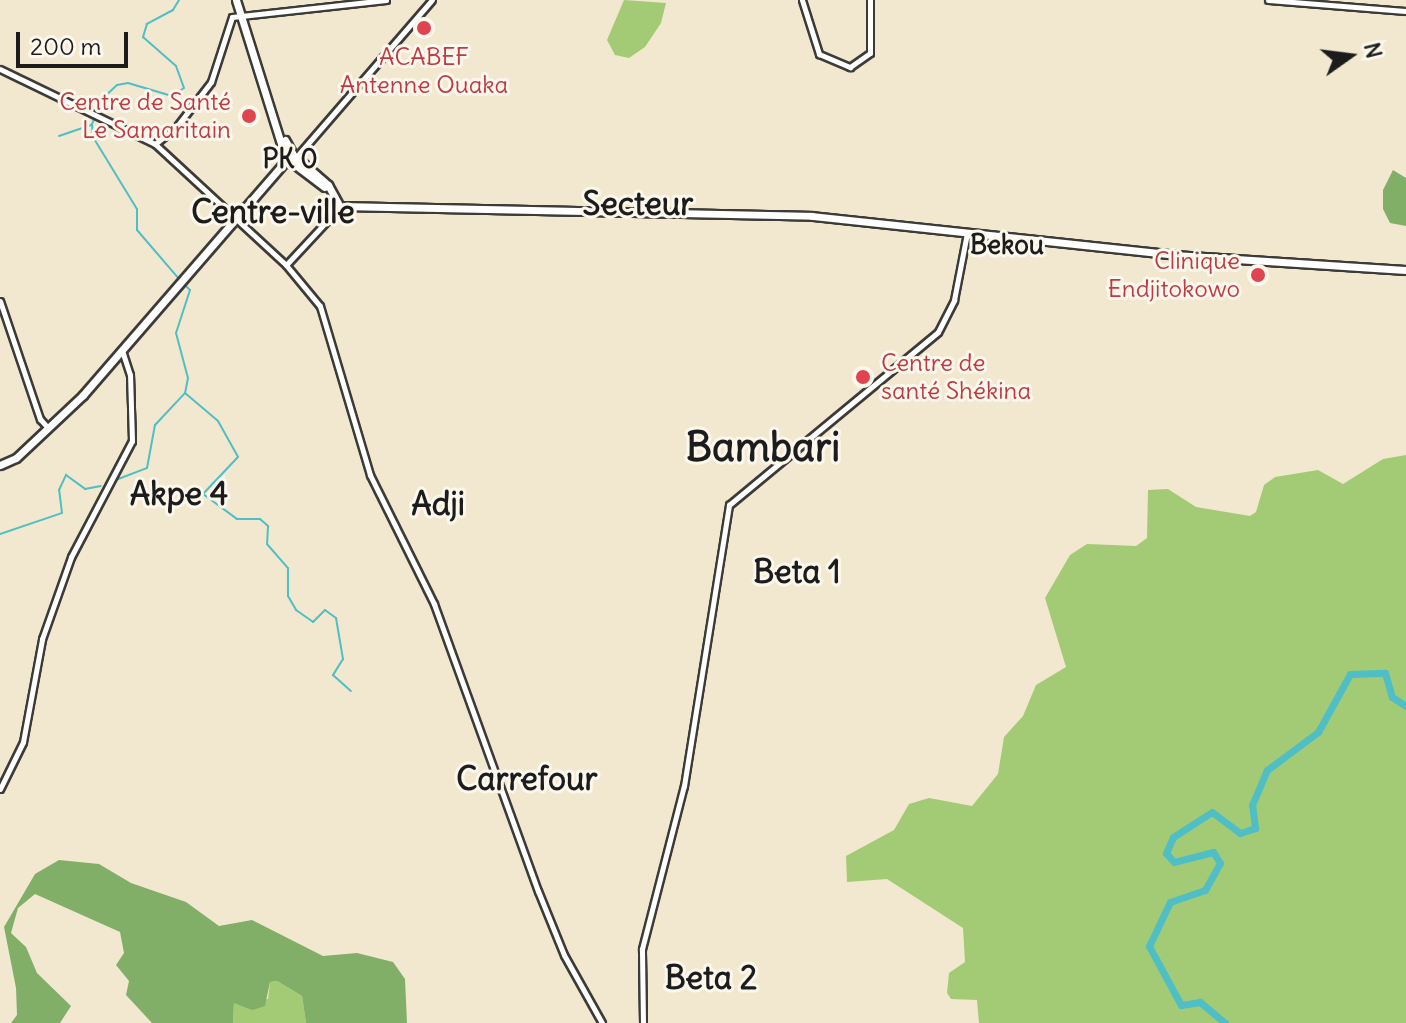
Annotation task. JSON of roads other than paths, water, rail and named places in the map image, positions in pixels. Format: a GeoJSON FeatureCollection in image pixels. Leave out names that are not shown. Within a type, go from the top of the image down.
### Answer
{"type":"FeatureCollection","features":[{"type":"Feature","properties":{"kind":"main road"},"geometry":{"type":"LineString","coordinates":[[236,0],[281,134],[293,158],[332,193],[340,206],[812,216],[1162,254],[1406,270]]}},
{"type":"Feature","properties":{"kind":"main road"},"geometry":{"type":"LineString","coordinates":[[0,465],[16,458],[123,353],[175,288],[293,158]]}},
{"type":"Feature","properties":{"kind":"street"},"geometry":{"type":"LineString","coordinates":[[155,144],[201,99],[232,17],[239,13],[386,0]]}},
{"type":"Feature","properties":{"kind":"street"},"geometry":{"type":"LineString","coordinates":[[293,158],[432,0]]}},
{"type":"Feature","properties":{"kind":"street"},"geometry":{"type":"LineString","coordinates":[[802,0],[819,54],[850,67],[870,53],[870,0]]}},
{"type":"Feature","properties":{"kind":"street"},"geometry":{"type":"LineString","coordinates":[[1268,0],[1406,11]]}},
{"type":"Feature","properties":{"kind":"street"},"geometry":{"type":"LineString","coordinates":[[0,69],[101,114],[155,144],[286,265],[324,313],[370,475],[424,581],[559,945],[602,1023]]}},
{"type":"Feature","properties":{"kind":"street"},"geometry":{"type":"LineString","coordinates":[[286,265],[340,206]]}},
{"type":"Feature","properties":{"kind":"street"},"geometry":{"type":"LineString","coordinates":[[643,1023],[642,949],[684,786],[729,505],[938,332],[954,300],[967,233]]}},
{"type":"Feature","properties":{"kind":"street"},"geometry":{"type":"LineString","coordinates":[[0,301],[40,419],[48,428]]}},
{"type":"Feature","properties":{"kind":"street"},"geometry":{"type":"LineString","coordinates":[[0,789],[23,742],[42,639],[71,557],[103,490],[132,441],[130,375],[123,353]]}},
{"type":"Feature","properties":{"kind":"waterway"},"geometry":{"type":"LineString","coordinates":[[179,0],[173,10],[147,24],[143,37],[176,66],[184,88],[172,96],[128,83],[117,85],[103,98],[92,124],[93,137],[137,209],[137,230],[180,280]]}},
{"type":"Feature","properties":{"kind":"waterway"},"geometry":{"type":"LineString","coordinates":[[59,136],[91,125]]}},
{"type":"Feature","properties":{"kind":"waterway"},"geometry":{"type":"LineString","coordinates":[[184,284],[190,290],[176,333],[188,378],[185,393],[218,421],[238,457],[203,494],[237,519],[260,519],[268,526],[267,544],[288,568],[288,596],[296,610],[313,622],[325,610],[336,618],[343,659],[333,675],[351,691]]}},
{"type":"Feature","properties":{"kind":"waterway"},"geometry":{"type":"LineString","coordinates":[[113,481],[147,468],[155,425],[185,393]]}},
{"type":"Feature","properties":{"kind":"waterway"},"geometry":{"type":"LineString","coordinates":[[0,534],[62,513],[59,490],[66,475],[85,489],[101,486]]}},
{"type":"Feature","properties":{"kind":"waterway"},"geometry":{"type":"LineString","coordinates":[[1225,1023],[1200,1002],[1181,1005],[1149,946],[1170,902],[1205,890],[1220,863],[1213,852],[1174,862],[1166,853],[1173,837],[1212,812],[1240,833],[1255,828],[1252,805],[1267,770],[1318,732],[1350,674],[1385,673],[1392,697],[1406,706]]}},
{"type":"Feature","properties":{"kind":"place","name":"ACABEF Antenne Ouaka"},"geometry":{"type":"Point","coordinates":[424,28]}},
{"type":"Feature","properties":{"kind":"place","name":"Centre de Santé Le Samaritain"},"geometry":{"type":"Point","coordinates":[249,116]}},
{"type":"Feature","properties":{"kind":"place","name":"Clinique Endjitokowo"},"geometry":{"type":"Point","coordinates":[1258,275]}},
{"type":"Feature","properties":{"kind":"place","name":"Centre de santé Shékina"},"geometry":{"type":"Point","coordinates":[863,377]}},
{"type":"Feature","properties":{"kind":"district","name":"PK 0"},"geometry":{"type":"Point","coordinates":[290,159]}},
{"type":"Feature","properties":{"kind":"district","name":"Secteur"},"geometry":{"type":"Point","coordinates":[638,204]}},
{"type":"Feature","properties":{"kind":"district","name":"Centre-ville"},"geometry":{"type":"Point","coordinates":[273,212]}},
{"type":"Feature","properties":{"kind":"district","name":"Bekou"},"geometry":{"type":"Point","coordinates":[1007,245]}},
{"type":"Feature","properties":{"kind":"district","name":"Bambari"},"geometry":{"type":"Point","coordinates":[763,447]}},
{"type":"Feature","properties":{"kind":"district","name":"Akpe 4"},"geometry":{"type":"Point","coordinates":[179,494]}},
{"type":"Feature","properties":{"kind":"district","name":"Adji"},"geometry":{"type":"Point","coordinates":[438,504]}},
{"type":"Feature","properties":{"kind":"district","name":"Beta 1"},"geometry":{"type":"Point","coordinates":[797,572]}},
{"type":"Feature","properties":{"kind":"district","name":"Carrefour"},"geometry":{"type":"Point","coordinates":[527,779]}},
{"type":"Feature","properties":{"kind":"district","name":"Beta 2"},"geometry":{"type":"Point","coordinates":[711,978]}}]}
